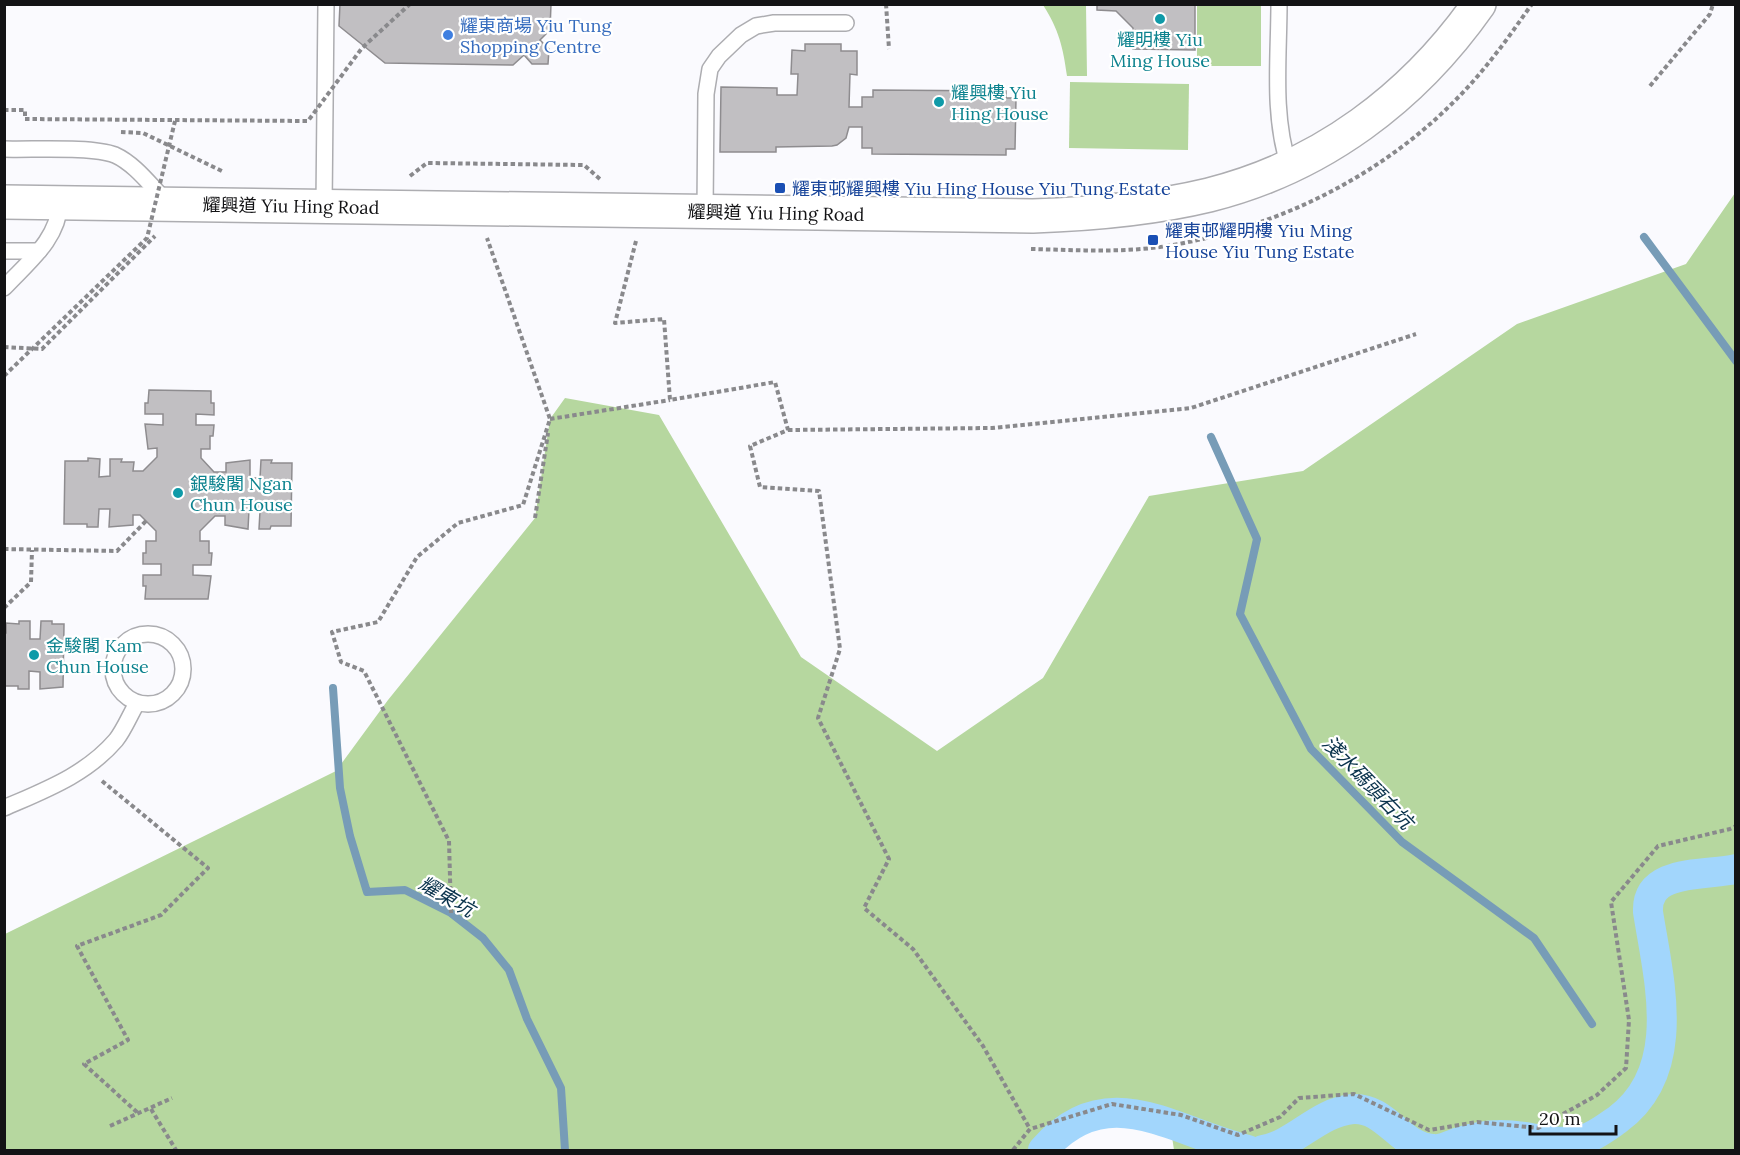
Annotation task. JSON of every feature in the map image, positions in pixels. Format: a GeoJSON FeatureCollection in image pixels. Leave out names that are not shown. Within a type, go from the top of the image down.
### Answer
{"type":"FeatureCollection","features":[{"type":"Feature","properties":{"kind":"street","name":"耀興道 Yiu Hing Road"},"geometry":{"type":"LineString","coordinates":[[4,202],[1033,216],[1072,215],[1159,206],[1211,195],[1289,166],[1351,133],[1391,103],[1423,74],[1479,4]]}},
{"type":"Feature","properties":{"kind":"lane"},"geometry":{"type":"LineString","coordinates":[[324,207],[326,4]]}},
{"type":"Feature","properties":{"kind":"lane"},"geometry":{"type":"LineString","coordinates":[[1280,4],[1279,104],[1282,145],[1289,166]]}},
{"type":"Feature","properties":{"kind":"lane"},"geometry":{"type":"LineString","coordinates":[[705,212],[705,94],[710,69],[718,56],[741,34],[756,26],[774,23],[846,23]]}},
{"type":"Feature","properties":{"kind":"lane"},"geometry":{"type":"LineString","coordinates":[[4,149],[94,151],[115,155],[130,165],[169,204]]}},
{"type":"Feature","properties":{"kind":"lane"},"geometry":{"type":"LineString","coordinates":[[5,286],[39,251],[55,228],[60,203]]}},
{"type":"Feature","properties":{"kind":"lane"},"geometry":{"type":"LineString","coordinates":[[4,251],[39,251]]}},
{"type":"Feature","properties":{"kind":"lane"},"geometry":{"type":"LineString","coordinates":[[148,633],[160,635],[171,641],[179,651],[183,662],[180,687],[161,703],[149,705],[137,703],[117,688],[112,664],[117,652],[130,639],[148,633]]}},
{"type":"Feature","properties":{"kind":"lane"},"geometry":{"type":"LineString","coordinates":[[4,808],[87,768],[116,739],[137,703]]}},
{"type":"Feature","properties":{"kind":"path"},"geometry":{"type":"LineString","coordinates":[[4,110],[25,110],[25,119],[308,121],[362,48],[410,4]]}},
{"type":"Feature","properties":{"kind":"path"},"geometry":{"type":"LineString","coordinates":[[886,4],[889,49]]}},
{"type":"Feature","properties":{"kind":"path"},"geometry":{"type":"LineString","coordinates":[[1650,86],[1710,14],[1713,4]]}},
{"type":"Feature","properties":{"kind":"path"},"geometry":{"type":"LineString","coordinates":[[4,376],[147,238],[175,121]]}},
{"type":"Feature","properties":{"kind":"path"},"geometry":{"type":"LineString","coordinates":[[120,132],[143,133],[223,172],[234,173]]}},
{"type":"Feature","properties":{"kind":"path"},"geometry":{"type":"LineString","coordinates":[[407,178],[427,163],[584,165],[606,184]]}},
{"type":"Feature","properties":{"kind":"path"},"geometry":{"type":"LineString","coordinates":[[487,238],[550,418],[535,518]]}},
{"type":"Feature","properties":{"kind":"path"},"geometry":{"type":"LineString","coordinates":[[636,241],[615,323],[664,320],[670,400]]}},
{"type":"Feature","properties":{"kind":"path"},"geometry":{"type":"LineString","coordinates":[[1030,1129],[983,1046],[913,949],[864,908],[889,859],[818,718],[840,649],[819,491],[760,487],[750,446],[788,430],[992,428],[1191,408],[1416,334]]}},
{"type":"Feature","properties":{"kind":"path"},"geometry":{"type":"LineString","coordinates":[[550,418],[775,382],[788,430]]}},
{"type":"Feature","properties":{"kind":"path"},"geometry":{"type":"LineString","coordinates":[[451,913],[448,841],[364,671],[341,662],[332,632],[378,622],[417,557],[458,523],[523,506],[550,418]]}},
{"type":"Feature","properties":{"kind":"path"},"geometry":{"type":"LineString","coordinates":[[4,549],[117,551],[146,521]]}},
{"type":"Feature","properties":{"kind":"path"},"geometry":{"type":"LineString","coordinates":[[4,608],[31,582],[32,550]]}},
{"type":"Feature","properties":{"kind":"path"},"geometry":{"type":"LineString","coordinates":[[87,768],[208,868],[161,915],[77,946],[128,1040],[84,1064],[139,1114]]}},
{"type":"Feature","properties":{"kind":"path"},"geometry":{"type":"LineString","coordinates":[[1013,1150],[1030,1129],[1112,1104],[1181,1115],[1238,1135],[1280,1117],[1299,1098],[1354,1094],[1429,1130],[1477,1122],[1538,1128],[1597,1095],[1626,1068],[1629,1020],[1611,902],[1658,846],[1730,830],[1736,826]]}},
{"type":"Feature","properties":{"kind":"path"},"geometry":{"type":"LineString","coordinates":[[111,1126],[172,1098]]}},
{"type":"Feature","properties":{"kind":"path"},"geometry":{"type":"LineString","coordinates":[[151,1108],[176,1150]]}},
{"type":"Feature","properties":{"kind":"green space"},"geometry":{"type":"Polygon","coordinates":[[[1043,5],[1086,5],[1087,76],[1067,76],[1060,39],[1043,5]]]}},
{"type":"Feature","properties":{"kind":"green space"},"geometry":{"type":"Polygon","coordinates":[[[1197,5],[1261,5],[1261,66],[1197,66],[1197,5]]]}},
{"type":"Feature","properties":{"kind":"green space"},"geometry":{"type":"Polygon","coordinates":[[[1070,82],[1189,84],[1188,150],[1069,148],[1070,82]]]}},
{"type":"Feature","properties":{"kind":"green space"},"geometry":{"type":"Polygon","coordinates":[[[1735,193],[1735,1150],[1174,1150],[1171,1130],[1113,1118],[1068,1137],[1062,1150],[5,1150],[5,934],[336,771],[388,700],[535,518],[550,419],[565,398],[659,415],[801,657],[937,751],[1043,678],[1149,496],[1303,471],[1517,324],[1686,264],[1735,193]]]}},
{"type":"Feature","properties":{"kind":"building","name":"耀東商場 Yiu Tung Shopping Centre"},"geometry":{"type":"Polygon","coordinates":[[[340,4],[551,4],[550,30],[540,40],[549,49],[548,64],[532,64],[524,55],[513,65],[385,63],[339,26],[340,4]]]}},
{"type":"Feature","properties":{"kind":"building","name":"耀明樓 Yiu Ming House"},"geometry":{"type":"Polygon","coordinates":[[[1097,4],[1195,4],[1195,50],[1133,49],[1133,28],[1116,11],[1097,10],[1097,4]]]}},
{"type":"Feature","properties":{"kind":"building","name":"耀興樓 Yiu Hing House"},"geometry":{"type":"Polygon","coordinates":[[[805,44],[841,44],[841,51],[857,51],[857,75],[850,74],[849,107],[862,107],[862,97],[873,97],[873,90],[1006,91],[1006,98],[1016,98],[1015,149],[1006,149],[1006,155],[872,154],[872,148],[862,148],[862,127],[849,127],[846,138],[832,146],[776,147],[776,152],[720,152],[721,87],[777,88],[777,95],[797,95],[798,74],[791,74],[792,50],[805,51],[805,44]]]}},
{"type":"Feature","properties":{"kind":"building","name":"銀駿閣 Ngan Chun House"},"geometry":{"type":"Polygon","coordinates":[[[149,390],[211,391],[214,415],[196,414],[196,425],[214,425],[213,436],[210,436],[210,449],[201,449],[201,458],[214,472],[226,472],[226,463],[250,460],[250,478],[260,478],[261,460],[272,460],[271,463],[292,463],[291,526],[271,526],[270,529],[259,529],[260,511],[249,510],[248,529],[225,525],[225,516],[215,516],[200,531],[200,541],[209,541],[209,553],[212,553],[211,565],[193,565],[193,575],[211,576],[208,599],[145,599],[146,586],[143,586],[143,575],[161,575],[161,564],[143,564],[146,541],[156,541],[156,531],[140,515],[133,515],[133,525],[109,527],[110,509],[99,509],[98,527],[87,527],[87,524],[64,524],[65,461],[100,459],[99,477],[110,476],[110,459],[134,462],[133,471],[143,471],[157,457],[157,448],[148,449],[145,424],[163,425],[163,414],[145,414],[145,403],[148,403],[149,390]]]}},
{"type":"Feature","properties":{"kind":"building","name":"金駿閣 Kam Chun House"},"geometry":{"type":"Polygon","coordinates":[[[19,621],[30,621],[30,639],[40,639],[41,621],[64,624],[63,687],[40,689],[40,672],[29,671],[29,689],[5,686],[4,633],[6,633],[6,623],[19,624],[19,621]]]}},
{"type":"Feature","properties":{"kind":"waterway"},"geometry":{"type":"LineString","coordinates":[[1644,237],[1736,361]]}},
{"type":"Feature","properties":{"kind":"waterway","name":"淺水碼頭右坑"},"geometry":{"type":"LineString","coordinates":[[1211,437],[1257,539],[1240,614],[1311,749],[1402,842],[1534,938],[1592,1024]]}},
{"type":"Feature","properties":{"kind":"waterway","name":"耀東坑"},"geometry":{"type":"LineString","coordinates":[[333,688],[340,788],[350,836],[367,892],[405,890],[451,913],[483,938],[509,970],[527,1019],[561,1088],[565,1150]]}},
{"type":"Feature","properties":{"kind":"waterway"},"geometry":{"type":"LineString","coordinates":[[1263,1150],[1275,1147],[1329,1116],[1353,1109],[1375,1114],[1412,1142],[1433,1149],[1489,1136],[1509,1135],[1566,1142],[1582,1140],[1597,1133],[1617,1120],[1638,1100],[1652,1077],[1659,1051],[1662,1023],[1661,995],[1648,912],[1650,898],[1657,888],[1667,881],[1694,874],[1736,869]]}},
{"type":"Feature","properties":{"kind":"waterway"},"geometry":{"type":"LineString","coordinates":[[1043,1150],[1067,1128],[1091,1116],[1116,1113],[1141,1116],[1167,1123],[1248,1150]]}},
{"type":"Feature","properties":{"kind":"place","name":"耀明樓 Yiu Ming House"},"geometry":{"type":"Point","coordinates":[1160,19]}},
{"type":"Feature","properties":{"kind":"place","name":"耀東商場 Yiu Tung Shopping Centre"},"geometry":{"type":"Point","coordinates":[448,35]}},
{"type":"Feature","properties":{"kind":"place","name":"耀興樓 Yiu Hing House"},"geometry":{"type":"Point","coordinates":[939,102]}},
{"type":"Feature","properties":{"kind":"place","name":"耀東邨耀興樓 Yiu Hing House Yiu Tung Estate"},"geometry":{"type":"Point","coordinates":[780,188]}},
{"type":"Feature","properties":{"kind":"place","name":"耀東邨耀明樓 Yiu Ming House Yiu Tung Estate"},"geometry":{"type":"Point","coordinates":[1153,240]}},
{"type":"Feature","properties":{"kind":"place","name":"銀駿閣 Ngan Chun House"},"geometry":{"type":"Point","coordinates":[178,493]}},
{"type":"Feature","properties":{"kind":"place","name":"金駿閣 Kam Chun House"},"geometry":{"type":"Point","coordinates":[34,655]}}]}
